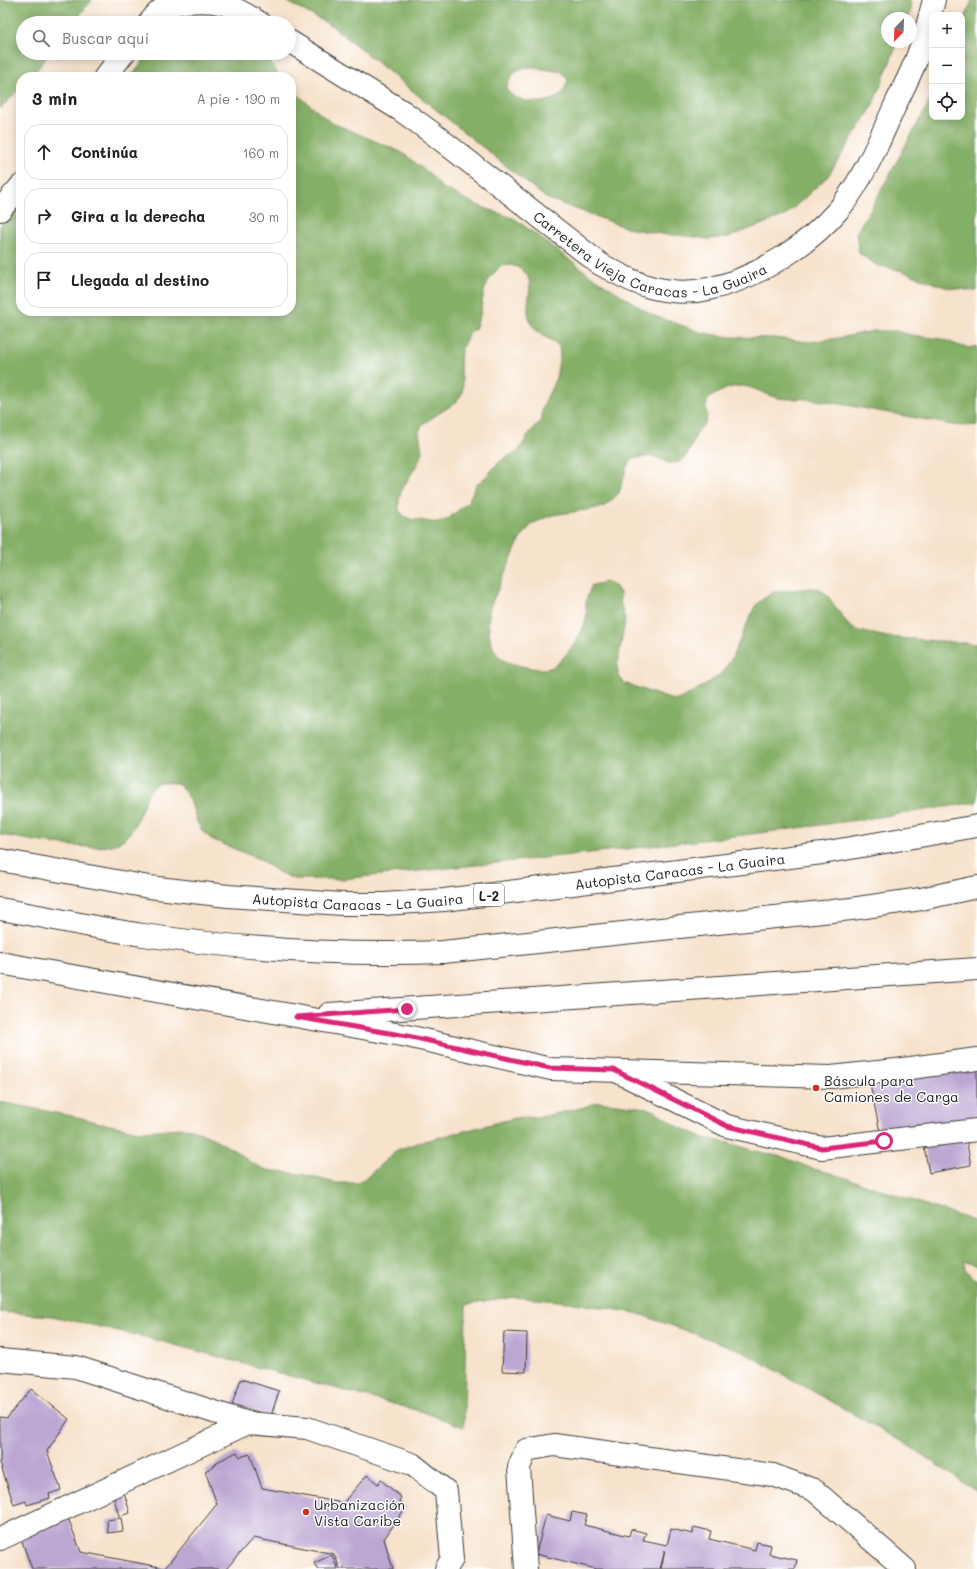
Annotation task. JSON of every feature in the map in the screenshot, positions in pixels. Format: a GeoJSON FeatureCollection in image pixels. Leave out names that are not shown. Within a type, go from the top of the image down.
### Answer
{"type":"FeatureCollection","features":[{"type":"Feature","properties":{"kind":"main road","name":"Carretera Vieja Caracas - La Guaira"},"geometry":{"type":"LineString","coordinates":[[296,45],[402,111],[600,264],[626,278],[654,288],[683,292],[708,290],[742,278],[770,264],[818,232],[840,208],[858,182],[876,148],[918,55],[934,0]]}},
{"type":"Feature","properties":{"kind":"main road"},"geometry":{"type":"LineString","coordinates":[[156,16],[163,9],[177,3],[195,1],[223,4],[249,16]]}},
{"type":"Feature","properties":{"kind":"main road"},"geometry":{"type":"LineString","coordinates":[[109,72],[118,60]]}},
{"type":"Feature","properties":{"kind":"main road"},"geometry":{"type":"LineString","coordinates":[[0,210],[16,192]]}},
{"type":"Feature","properties":{"kind":"main road","name":"Autopista Caracas - La Guaira"},"geometry":{"type":"LineString","coordinates":[[0,860],[190,893],[342,904],[384,904],[467,897],[822,853],[977,826]]}},
{"type":"Feature","properties":{"kind":"main road"},"geometry":{"type":"LineString","coordinates":[[0,909],[141,934],[184,940],[342,953],[398,954],[443,952],[844,910],[921,899],[977,887]]}},
{"type":"Feature","properties":{"kind":"main road"},"geometry":{"type":"LineString","coordinates":[[0,963],[407,1036],[550,1068],[831,1076],[896,1070],[977,1059]]}},
{"type":"Feature","properties":{"kind":"main road"},"geometry":{"type":"LineString","coordinates":[[296,1017],[977,969]]}},
{"type":"Feature","properties":{"kind":"main road"},"geometry":{"type":"LineString","coordinates":[[614,1070],[727,1126],[822,1148],[977,1130]]}},
{"type":"Feature","properties":{"kind":"main road"},"geometry":{"type":"LineString","coordinates":[[0,1360],[76,1368],[248,1423],[308,1428],[412,1464],[446,1491],[452,1558],[446,1569]]}},
{"type":"Feature","properties":{"kind":"main road"},"geometry":{"type":"LineString","coordinates":[[0,1539],[248,1423]]}},
{"type":"Feature","properties":{"kind":"main road"},"geometry":{"type":"LineString","coordinates":[[526,1569],[519,1467],[526,1450],[554,1445],[773,1474],[814,1490],[905,1569]]}},
{"type":"Feature","properties":{"kind":"green space"},"geometry":{"type":"Polygon","coordinates":[[[0,0],[92,0],[79,16],[16,16],[16,60],[44,60],[35,72],[16,72],[16,92],[0,109],[0,0]]]}},
{"type":"Feature","properties":{"kind":"green space"},"geometry":{"type":"Polygon","coordinates":[[[284,0],[910,0],[910,12],[881,12],[881,48],[896,48],[871,109],[828,176],[786,215],[729,237],[709,239],[667,235],[627,228],[546,198],[332,26],[284,0]],[[530,67],[514,74],[509,80],[506,89],[511,94],[525,101],[542,102],[557,97],[563,92],[568,80],[562,72],[530,67]]]}},
{"type":"Feature","properties":{"kind":"green space"},"geometry":{"type":"Polygon","coordinates":[[[972,0],[977,0],[977,291],[945,287],[899,270],[876,265],[859,253],[856,233],[929,102],[929,120],[965,120],[965,19],[972,0]]]}},
{"type":"Feature","properties":{"kind":"green space"},"geometry":{"type":"Polygon","coordinates":[[[144,60],[268,60],[277,72],[135,72],[144,60]]]}},
{"type":"Feature","properties":{"kind":"green space"},"geometry":{"type":"Polygon","coordinates":[[[296,93],[330,122],[401,152],[430,174],[441,187],[479,206],[515,219],[590,275],[652,315],[703,333],[731,337],[775,338],[808,342],[873,331],[896,331],[910,335],[942,339],[969,348],[977,346],[977,425],[949,425],[825,401],[779,398],[744,386],[726,389],[708,399],[705,424],[698,431],[687,455],[679,462],[669,463],[653,456],[633,458],[627,466],[619,493],[604,507],[553,515],[531,525],[520,539],[490,607],[489,633],[495,652],[502,660],[521,666],[542,669],[553,667],[571,648],[585,624],[587,600],[592,585],[608,582],[615,586],[620,593],[620,601],[625,620],[617,667],[619,676],[624,683],[670,699],[678,700],[720,675],[731,660],[755,606],[763,599],[774,592],[811,588],[820,589],[827,595],[850,627],[859,631],[887,637],[977,644],[977,802],[739,836],[342,879],[294,879],[278,872],[261,860],[211,839],[203,832],[197,822],[190,800],[179,784],[174,783],[160,783],[152,788],[132,830],[118,843],[94,847],[60,845],[0,835],[0,226],[16,210],[16,316],[296,316],[296,93]],[[511,265],[500,266],[490,278],[484,291],[480,315],[475,329],[470,332],[461,349],[460,367],[463,386],[462,394],[455,403],[424,423],[419,431],[422,453],[418,463],[402,489],[399,499],[399,510],[403,515],[410,519],[439,523],[448,519],[468,502],[476,485],[488,475],[497,464],[506,457],[518,452],[529,434],[542,419],[542,409],[556,378],[560,355],[559,346],[536,331],[531,323],[528,315],[530,290],[527,275],[521,269],[511,265]]]}},
{"type":"Feature","properties":{"kind":"green space"},"geometry":{"type":"Polygon","coordinates":[[[0,1102],[140,1131],[182,1128],[191,1129],[215,1139],[237,1152],[251,1163],[267,1170],[300,1174],[336,1183],[358,1183],[367,1177],[397,1150],[417,1143],[515,1118],[536,1118],[581,1108],[598,1102],[609,1103],[647,1108],[655,1111],[679,1127],[705,1138],[783,1157],[813,1169],[834,1174],[977,1222],[977,1266],[963,1261],[966,1271],[977,1280],[977,1492],[906,1444],[740,1350],[636,1313],[568,1302],[514,1297],[466,1305],[464,1427],[423,1412],[145,1337],[52,1316],[0,1312],[0,1102]]]}},
{"type":"Feature","properties":{"kind":"building"},"geometry":{"type":"Polygon","coordinates":[[[977,1063],[977,1121],[963,1124],[971,1165],[929,1173],[920,1125],[880,1132],[870,1084],[977,1063]]]}},
{"type":"Feature","properties":{"kind":"building"},"geometry":{"type":"Polygon","coordinates":[[[504,1332],[527,1333],[526,1372],[502,1371],[504,1332]]]}},
{"type":"Feature","properties":{"kind":"building"},"geometry":{"type":"Polygon","coordinates":[[[241,1379],[279,1391],[271,1416],[232,1404],[241,1379]]]}},
{"type":"Feature","properties":{"kind":"building"},"geometry":{"type":"Polygon","coordinates":[[[31,1389],[69,1419],[47,1451],[61,1490],[49,1494],[50,1498],[27,1505],[26,1501],[14,1505],[0,1463],[0,1417],[7,1418],[31,1389]]]}},
{"type":"Feature","properties":{"kind":"building","name":"Urbanización Vista Caribe"},"geometry":{"type":"Polygon","coordinates":[[[237,1452],[240,1457],[250,1454],[262,1488],[343,1503],[367,1475],[378,1484],[381,1480],[401,1497],[399,1501],[406,1507],[384,1539],[393,1569],[340,1569],[334,1554],[253,1538],[226,1569],[32,1569],[20,1536],[68,1518],[81,1552],[165,1568],[217,1504],[205,1471],[216,1465],[215,1463],[237,1452]]]}},
{"type":"Feature","properties":{"kind":"building"},"geometry":{"type":"Polygon","coordinates":[[[124,1492],[130,1513],[119,1516],[113,1495],[124,1492]]]}},
{"type":"Feature","properties":{"kind":"building"},"geometry":{"type":"Polygon","coordinates":[[[572,1512],[587,1515],[584,1525],[629,1536],[631,1529],[646,1533],[643,1540],[667,1545],[671,1529],[693,1534],[694,1527],[711,1531],[709,1539],[755,1550],[757,1542],[771,1545],[769,1554],[797,1560],[795,1569],[661,1569],[665,1550],[660,1569],[596,1569],[536,1554],[546,1515],[570,1521],[572,1512]]]}},
{"type":"Feature","properties":{"kind":"building"},"geometry":{"type":"Polygon","coordinates":[[[121,1518],[123,1531],[108,1533],[107,1520],[121,1518]]]}},
{"type":"Feature","properties":{"kind":"building"},"geometry":{"type":"Polygon","coordinates":[[[332,1555],[338,1569],[317,1569],[314,1563],[332,1555]]]}},
{"type":"Feature","properties":{"kind":"place","name":"Báscula para Camiones de Carga"},"geometry":{"type":"Point","coordinates":[816,1088]}},
{"type":"Feature","properties":{"kind":"place","name":"Urbanización Vista Caribe"},"geometry":{"type":"Point","coordinates":[306,1512]}},
{"type":"Feature","properties":{"kind":"route"},"geometry":{"type":"LineString","coordinates":[[407,1009],[296,1017],[407,1036],[550,1068],[614,1070],[727,1126],[822,1148],[884,1141]]}}]}
